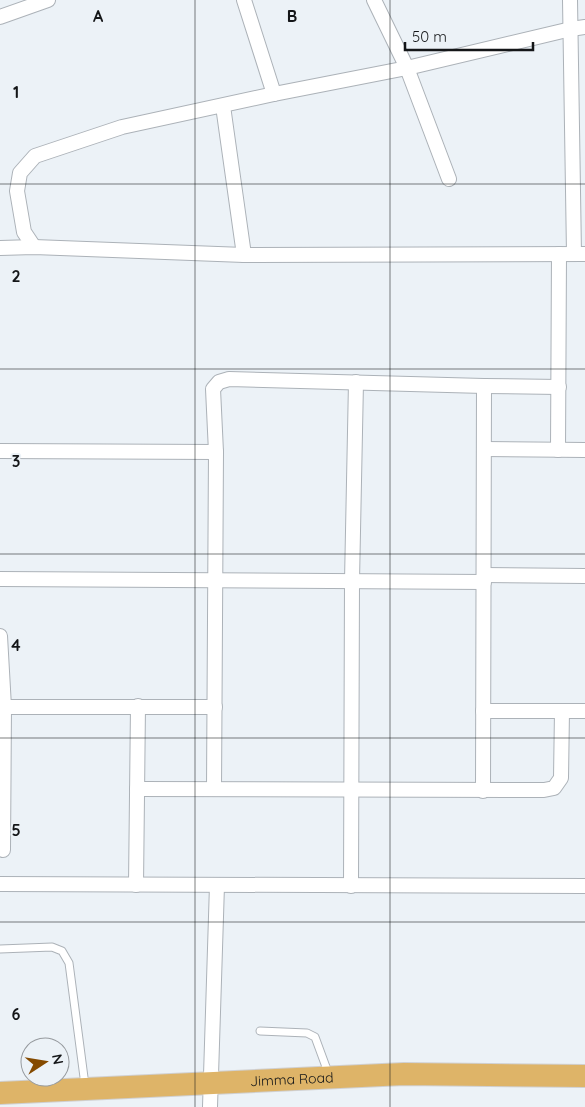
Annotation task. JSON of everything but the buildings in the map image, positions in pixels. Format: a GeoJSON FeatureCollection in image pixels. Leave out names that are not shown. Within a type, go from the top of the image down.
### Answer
{"type":"FeatureCollection","features":[{"type":"Feature","properties":{"kind":"highway","name":"Jimma Road"},"geometry":{"type":"LineString","coordinates":[[0,1094],[404,1074],[585,1076]]}},
{"type":"Feature","properties":{"kind":"street"},"geometry":{"type":"LineString","coordinates":[[0,16],[48,0]]}},
{"type":"Feature","properties":{"kind":"street"},"geometry":{"type":"LineString","coordinates":[[244,0],[274,94]]}},
{"type":"Feature","properties":{"kind":"street"},"geometry":{"type":"LineString","coordinates":[[374,0],[407,68],[449,179]]}},
{"type":"Feature","properties":{"kind":"street"},"geometry":{"type":"LineString","coordinates":[[0,248],[34,247],[244,255],[579,254],[578,28],[570,0]]}},
{"type":"Feature","properties":{"kind":"street"},"geometry":{"type":"LineString","coordinates":[[34,247],[24,232],[16,191],[20,174],[35,156],[122,127],[274,94],[407,68],[578,28]]}},
{"type":"Feature","properties":{"kind":"street"},"geometry":{"type":"LineString","coordinates":[[224,106],[244,255]]}},
{"type":"Feature","properties":{"kind":"street"},"geometry":{"type":"LineString","coordinates":[[558,450],[559,254]]}},
{"type":"Feature","properties":{"kind":"street"},"geometry":{"type":"LineString","coordinates":[[214,789],[216,452],[213,389],[219,382],[229,379],[559,387]]}},
{"type":"Feature","properties":{"kind":"street"},"geometry":{"type":"LineString","coordinates":[[351,886],[352,582],[356,382]]}},
{"type":"Feature","properties":{"kind":"street"},"geometry":{"type":"LineString","coordinates":[[483,791],[484,386]]}},
{"type":"Feature","properties":{"kind":"street"},"geometry":{"type":"LineString","coordinates":[[484,450],[585,450]]}},
{"type":"Feature","properties":{"kind":"street"},"geometry":{"type":"LineString","coordinates":[[0,451],[216,452]]}},
{"type":"Feature","properties":{"kind":"street"},"geometry":{"type":"LineString","coordinates":[[0,579],[352,582],[585,576]]}},
{"type":"Feature","properties":{"kind":"street"},"geometry":{"type":"LineString","coordinates":[[0,636],[2,850]]}},
{"type":"Feature","properties":{"kind":"street"},"geometry":{"type":"LineString","coordinates":[[136,884],[138,706]]}},
{"type":"Feature","properties":{"kind":"street"},"geometry":{"type":"LineString","coordinates":[[2,707],[215,707]]}},
{"type":"Feature","properties":{"kind":"street"},"geometry":{"type":"LineString","coordinates":[[483,711],[585,711]]}},
{"type":"Feature","properties":{"kind":"street"},"geometry":{"type":"LineString","coordinates":[[137,789],[544,790],[554,788],[561,778],[562,711]]}},
{"type":"Feature","properties":{"kind":"street"},"geometry":{"type":"LineString","coordinates":[[0,884],[585,886]]}},
{"type":"Feature","properties":{"kind":"street"},"geometry":{"type":"LineString","coordinates":[[210,1107],[217,885]]}},
{"type":"Feature","properties":{"kind":"lane"},"geometry":{"type":"LineString","coordinates":[[0,949],[52,947],[62,951],[68,963],[86,1089]]}},
{"type":"Feature","properties":{"kind":"lane"},"geometry":{"type":"LineString","coordinates":[[260,1031],[307,1033],[315,1037],[320,1046],[330,1078]]}}]}
